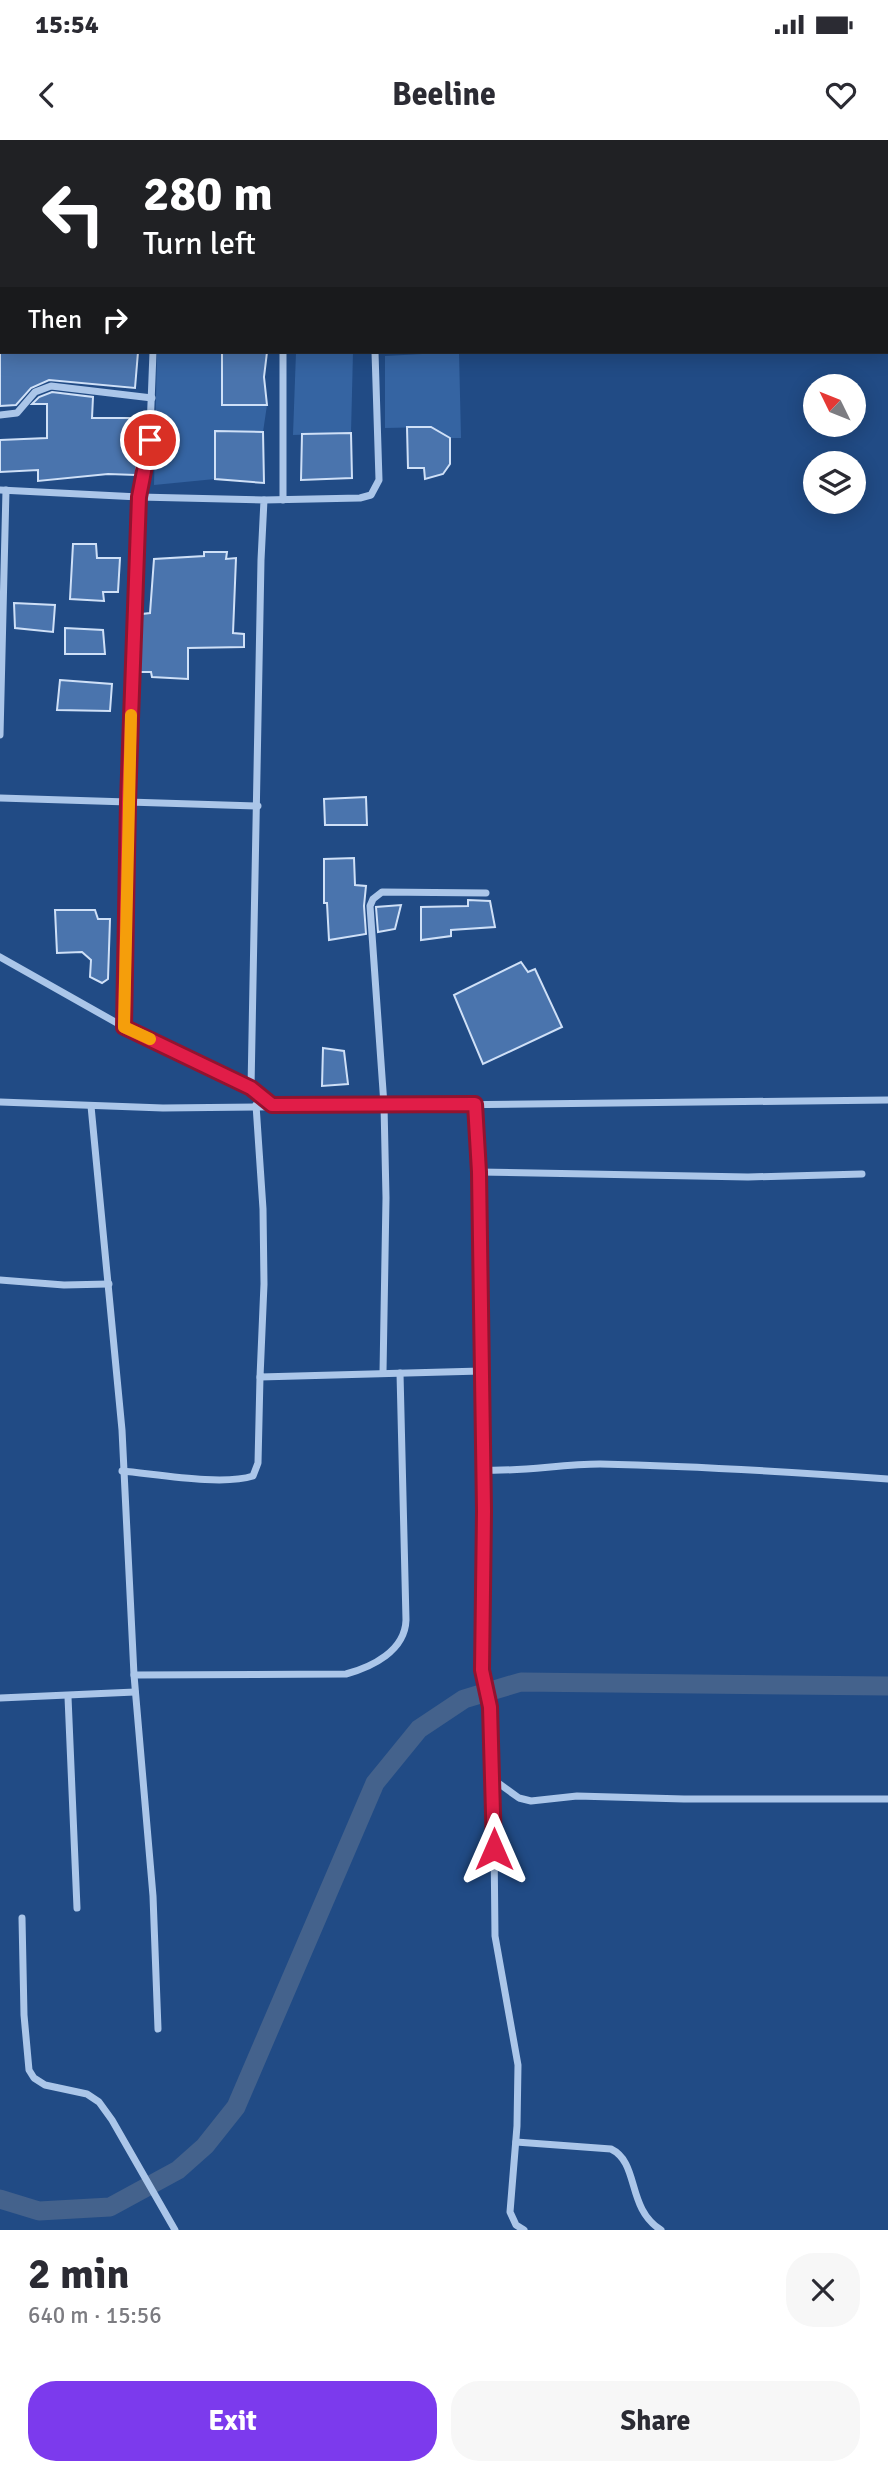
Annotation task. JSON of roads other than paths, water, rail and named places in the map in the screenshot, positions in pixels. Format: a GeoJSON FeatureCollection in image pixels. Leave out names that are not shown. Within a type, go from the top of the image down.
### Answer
{"type":"FeatureCollection","features":[{"type":"Feature","properties":{"kind":"street"},"geometry":{"type":"LineString","coordinates":[[124,1027],[128,802],[139,497],[149,455],[153,354]]}},
{"type":"Feature","properties":{"kind":"street"},"geometry":{"type":"LineString","coordinates":[[283,354],[283,500]]}},
{"type":"Feature","properties":{"kind":"street"},"geometry":{"type":"LineString","coordinates":[[0,735],[3,490],[264,500],[360,498],[371,495],[379,480],[375,354]]}},
{"type":"Feature","properties":{"kind":"street"},"geometry":{"type":"LineString","coordinates":[[0,415],[17,413],[35,392],[51,386],[152,398]]}},
{"type":"Feature","properties":{"kind":"street"},"geometry":{"type":"LineString","coordinates":[[251,1088],[264,500]]}},
{"type":"Feature","properties":{"kind":"street"},"geometry":{"type":"LineString","coordinates":[[0,798],[258,806]]}},
{"type":"Feature","properties":{"kind":"street"},"geometry":{"type":"LineString","coordinates":[[383,1373],[386,1198],[384,1105],[371,902],[383,892],[486,893]]}},
{"type":"Feature","properties":{"kind":"street"},"geometry":{"type":"LineString","coordinates":[[0,957],[124,1027],[251,1088],[272,1105]]}},
{"type":"Feature","properties":{"kind":"street"},"geometry":{"type":"LineString","coordinates":[[0,1102],[163,1108],[888,1100]]}},
{"type":"Feature","properties":{"kind":"street"},"geometry":{"type":"LineString","coordinates":[[475,1104],[479,1172],[483,1469],[482,1670],[490,1707],[494,1780],[495,1936],[518,2065],[516,2142],[510,2212],[516,2224],[524,2230]]}},
{"type":"Feature","properties":{"kind":"street"},"geometry":{"type":"LineString","coordinates":[[122,1471],[202,1478],[246,1478],[253,1476],[258,1463],[264,1284],[263,1209],[256,1105]]}},
{"type":"Feature","properties":{"kind":"street"},"geometry":{"type":"LineString","coordinates":[[91,1106],[122,1430],[135,1692],[153,1896],[158,2029]]}},
{"type":"Feature","properties":{"kind":"street"},"geometry":{"type":"LineString","coordinates":[[479,1172],[748,1177],[862,1174]]}},
{"type":"Feature","properties":{"kind":"street"},"geometry":{"type":"LineString","coordinates":[[0,1280],[109,1284]]}},
{"type":"Feature","properties":{"kind":"street"},"geometry":{"type":"LineString","coordinates":[[260,1377],[481,1371]]}},
{"type":"Feature","properties":{"kind":"street"},"geometry":{"type":"LineString","coordinates":[[134,1675],[346,1674],[366,1669],[398,1644],[403,1638],[406,1620],[400,1373]]}},
{"type":"Feature","properties":{"kind":"street"},"geometry":{"type":"LineString","coordinates":[[483,1469],[517,1472],[597,1464],[729,1468],[888,1479]]}},
{"type":"Feature","properties":{"kind":"street"},"geometry":{"type":"LineString","coordinates":[[0,1698],[135,1692]]}},
{"type":"Feature","properties":{"kind":"street"},"geometry":{"type":"LineString","coordinates":[[68,1697],[77,1908]]}},
{"type":"Feature","properties":{"kind":"street"},"geometry":{"type":"LineString","coordinates":[[494,1780],[519,1798],[531,1801],[577,1796],[888,1799]]}},
{"type":"Feature","properties":{"kind":"street"},"geometry":{"type":"LineString","coordinates":[[22,1918],[24,2015],[29,2070],[34,2078],[45,2085],[87,2094],[99,2102],[175,2230]]}},
{"type":"Feature","properties":{"kind":"street"},"geometry":{"type":"LineString","coordinates":[[516,2142],[611,2149],[619,2153],[628,2165],[632,2189],[640,2209],[661,2230]]}},
{"type":"Feature","properties":{"kind":"waterway"},"geometry":{"type":"LineString","coordinates":[[0,2199],[39,2211],[110,2207],[178,2170],[205,2146],[236,2107],[375,1783],[419,1729],[464,1699],[521,1682],[888,1686]]}}]}
